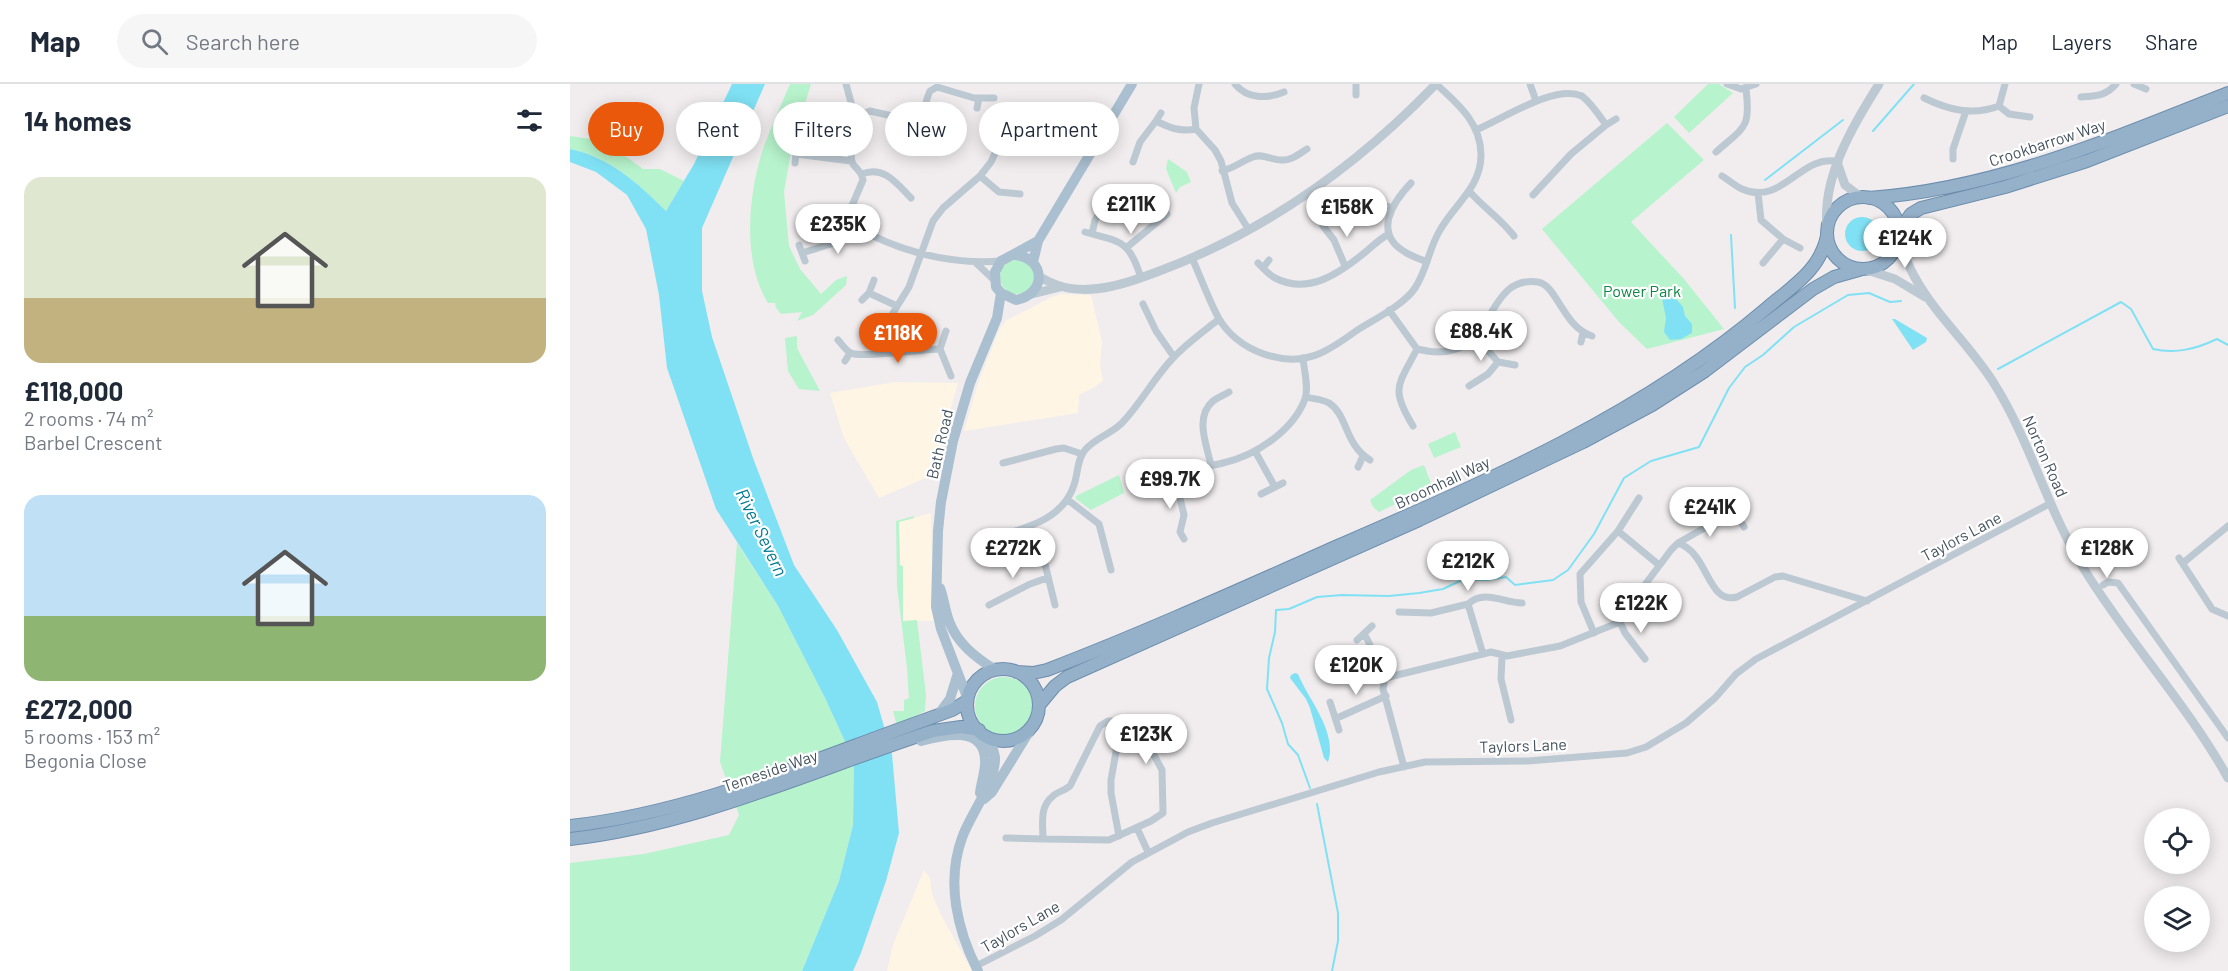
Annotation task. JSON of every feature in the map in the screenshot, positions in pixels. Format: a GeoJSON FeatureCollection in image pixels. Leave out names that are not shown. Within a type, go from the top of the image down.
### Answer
{"type":"FeatureCollection","features":[{"type":"Feature","properties":{"kind":"highway","name":"Crookbarrow Way"},"geometry":{"type":"LineString","coordinates":[[1865,198],[1923,193],[2019,171],[2091,147],[2228,93]]}},
{"type":"Feature","properties":{"kind":"highway","name":"Crookbarrow Way"},"geometry":{"type":"LineString","coordinates":[[1900,232],[1911,214],[1921,208],[2005,187],[2087,161],[2228,106]]}},
{"type":"Feature","properties":{"kind":"highway"},"geometry":{"type":"LineString","coordinates":[[1865,198],[1888,208],[1898,222],[1900,232],[1889,258],[1876,268],[1863,270],[1840,261],[1833,251],[1827,232],[1831,216],[1842,204],[1865,198]]}},
{"type":"Feature","properties":{"kind":"highway","name":"Broomhall Way"},"geometry":{"type":"LineString","coordinates":[[1017,672],[1033,673],[1047,670],[1144,630],[1395,521],[1563,442],[1638,401],[1725,342],[1804,278],[1820,259],[1827,232]]}},
{"type":"Feature","properties":{"kind":"highway","name":"Broomhall Way"},"geometry":{"type":"LineString","coordinates":[[1040,704],[1054,686],[1067,677],[1519,474],[1622,422],[1705,371],[1813,288],[1834,277],[1863,270]]}},
{"type":"Feature","properties":{"kind":"highway"},"geometry":{"type":"LineString","coordinates":[[994,669],[1009,669],[1030,681],[1040,704],[1032,727],[1012,741],[990,739],[979,730],[974,723],[967,699],[977,681],[985,673],[994,669]]}},
{"type":"Feature","properties":{"kind":"highway","name":"Temeside Way"},"geometry":{"type":"LineString","coordinates":[[570,839],[646,827],[938,715],[967,699]]}},
{"type":"Feature","properties":{"kind":"highway","name":"Temeside Way"},"geometry":{"type":"LineString","coordinates":[[570,826],[724,798],[918,739],[949,727],[979,730]]}},
{"type":"Feature","properties":{"kind":"main road"},"geometry":{"type":"LineString","coordinates":[[1032,294],[1039,277],[1033,262],[1038,240],[1132,84]]}},
{"type":"Feature","properties":{"kind":"main road"},"geometry":{"type":"LineString","coordinates":[[1016,300],[1001,293],[994,280],[995,272],[1001,261],[1038,240]]}},
{"type":"Feature","properties":{"kind":"main road"},"geometry":{"type":"LineString","coordinates":[[1015,255],[1033,262]]}},
{"type":"Feature","properties":{"kind":"main road","name":"Bath Road"},"geometry":{"type":"LineString","coordinates":[[967,699],[941,629],[936,608],[938,531],[941,502],[953,441],[970,383],[997,318],[1001,293]]}},
{"type":"Feature","properties":{"kind":"main road","name":"Bath Road"},"geometry":{"type":"LineString","coordinates":[[997,318],[1016,300],[1032,294]]}},
{"type":"Feature","properties":{"kind":"main road","name":"Bath Road"},"geometry":{"type":"LineString","coordinates":[[938,582],[949,621],[957,637],[968,650],[994,669]]}},
{"type":"Feature","properties":{"kind":"main road"},"geometry":{"type":"LineString","coordinates":[[938,715],[950,699],[958,673]]}},
{"type":"Feature","properties":{"kind":"main road"},"geometry":{"type":"LineString","coordinates":[[979,805],[992,792],[1032,727]]}},
{"type":"Feature","properties":{"kind":"main road"},"geometry":{"type":"LineString","coordinates":[[918,739],[957,734],[972,737],[978,742],[985,757],[979,805]]}},
{"type":"Feature","properties":{"kind":"main road"},"geometry":{"type":"LineString","coordinates":[[977,969],[958,916],[954,896],[955,869],[962,838],[979,805],[991,774],[995,758],[990,739]]}},
{"type":"Feature","properties":{"kind":"street"},"geometry":{"type":"LineString","coordinates":[[846,84],[851,102]]}},
{"type":"Feature","properties":{"kind":"street"},"geometry":{"type":"LineString","coordinates":[[1199,84],[1194,108],[1196,129],[1215,150],[1221,161],[1232,203],[1249,230]]}},
{"type":"Feature","properties":{"kind":"street"},"geometry":{"type":"LineString","coordinates":[[1235,84],[1247,94],[1256,96],[1275,96],[1284,92]]}},
{"type":"Feature","properties":{"kind":"street"},"geometry":{"type":"LineString","coordinates":[[1356,84],[1356,95]]}},
{"type":"Feature","properties":{"kind":"street"},"geometry":{"type":"LineString","coordinates":[[1039,277],[1060,286],[1084,289],[1108,287],[1141,278],[1192,258],[1249,230],[1326,182],[1400,121],[1436,84],[1460,106],[1476,130],[1481,156],[1479,173],[1470,192],[1442,227],[1432,244],[1423,275],[1414,291],[1389,310],[1320,354],[1303,358],[1272,356],[1242,345],[1219,319],[1192,258]]}},
{"type":"Feature","properties":{"kind":"street"},"geometry":{"type":"LineString","coordinates":[[1530,84],[1535,98]]}},
{"type":"Feature","properties":{"kind":"street"},"geometry":{"type":"LineString","coordinates":[[1727,84],[1735,88],[1746,89],[1756,84]]}},
{"type":"Feature","properties":{"kind":"street"},"geometry":{"type":"LineString","coordinates":[[1827,232],[1826,218],[1830,186],[1857,123],[1879,84]]}},
{"type":"Feature","properties":{"kind":"street"},"geometry":{"type":"LineString","coordinates":[[1999,106],[2005,84]]}},
{"type":"Feature","properties":{"kind":"street"},"geometry":{"type":"LineString","coordinates":[[2081,97],[2107,93],[2116,84]]}},
{"type":"Feature","properties":{"kind":"street"},"geometry":{"type":"LineString","coordinates":[[2137,84],[2146,89]]}},
{"type":"Feature","properties":{"kind":"street"},"geometry":{"type":"LineString","coordinates":[[927,102],[930,91],[937,87],[979,98],[994,98]]}},
{"type":"Feature","properties":{"kind":"street"},"geometry":{"type":"LineString","coordinates":[[1716,152],[1741,130],[1747,121],[1746,89]]}},
{"type":"Feature","properties":{"kind":"street"},"geometry":{"type":"LineString","coordinates":[[1476,130],[1535,98],[1556,91],[1569,90],[1581,96],[1606,125]]}},
{"type":"Feature","properties":{"kind":"street"},"geometry":{"type":"LineString","coordinates":[[977,108],[979,98]]}},
{"type":"Feature","properties":{"kind":"street"},"geometry":{"type":"LineString","coordinates":[[1924,98],[1945,108],[1966,111],[1985,111],[1999,106]]}},
{"type":"Feature","properties":{"kind":"street"},"geometry":{"type":"LineString","coordinates":[[1999,106],[2009,114],[2030,117]]}},
{"type":"Feature","properties":{"kind":"street"},"geometry":{"type":"LineString","coordinates":[[1953,159],[1953,149],[1966,111]]}},
{"type":"Feature","properties":{"kind":"street"},"geometry":{"type":"LineString","coordinates":[[1132,162],[1140,142],[1161,112]]}},
{"type":"Feature","properties":{"kind":"street"},"geometry":{"type":"LineString","coordinates":[[1533,195],[1571,154],[1616,119]]}},
{"type":"Feature","properties":{"kind":"street"},"geometry":{"type":"LineString","coordinates":[[1156,121],[1184,132],[1196,129]]}},
{"type":"Feature","properties":{"kind":"street"},"geometry":{"type":"LineString","coordinates":[[1222,171],[1235,168],[1252,157],[1262,155],[1282,161],[1293,158],[1307,148]]}},
{"type":"Feature","properties":{"kind":"street"},"geometry":{"type":"LineString","coordinates":[[795,163],[796,156]]}},
{"type":"Feature","properties":{"kind":"street"},"geometry":{"type":"LineString","coordinates":[[812,156],[851,161]]}},
{"type":"Feature","properties":{"kind":"street"},"geometry":{"type":"LineString","coordinates":[[851,156],[851,161],[862,174],[862,185],[848,215],[851,224],[921,255],[976,263],[1001,261]]}},
{"type":"Feature","properties":{"kind":"street"},"geometry":{"type":"LineString","coordinates":[[887,352],[888,326],[909,287],[926,237],[937,214],[980,176],[994,156]]}},
{"type":"Feature","properties":{"kind":"street"},"geometry":{"type":"LineString","coordinates":[[1722,176],[1741,189],[1758,193],[1779,188],[1808,166],[1823,160],[1839,163]]}},
{"type":"Feature","properties":{"kind":"street"},"geometry":{"type":"LineString","coordinates":[[1839,163],[1845,184],[1865,198]]}},
{"type":"Feature","properties":{"kind":"street"},"geometry":{"type":"LineString","coordinates":[[862,174],[875,171],[886,174],[911,198]]}},
{"type":"Feature","properties":{"kind":"street"},"geometry":{"type":"LineString","coordinates":[[980,176],[999,192],[1020,194]]}},
{"type":"Feature","properties":{"kind":"street"},"geometry":{"type":"LineString","coordinates":[[1411,183],[1391,208],[1389,234],[1404,252],[1427,262]]}},
{"type":"Feature","properties":{"kind":"street"},"geometry":{"type":"LineString","coordinates":[[1470,192],[1488,212],[1503,222],[1514,236]]}},
{"type":"Feature","properties":{"kind":"street"},"geometry":{"type":"LineString","coordinates":[[1758,193],[1761,220],[1800,248]]}},
{"type":"Feature","properties":{"kind":"street"},"geometry":{"type":"LineString","coordinates":[[1107,201],[1088,233],[1114,239],[1126,248],[1135,260],[1141,278]]}},
{"type":"Feature","properties":{"kind":"street"},"geometry":{"type":"LineString","coordinates":[[1382,204],[1391,208]]}},
{"type":"Feature","properties":{"kind":"street"},"geometry":{"type":"LineString","coordinates":[[1126,248],[1167,214]]}},
{"type":"Feature","properties":{"kind":"street"},"geometry":{"type":"LineString","coordinates":[[805,261],[800,249],[837,242],[851,224]]}},
{"type":"Feature","properties":{"kind":"street"},"geometry":{"type":"LineString","coordinates":[[1323,226],[1334,240],[1346,266]]}},
{"type":"Feature","properties":{"kind":"street","name":"Norton Road"},"geometry":{"type":"LineString","coordinates":[[1900,232],[1909,266],[1929,300],[1974,354],[2014,419],[2051,503],[2084,569],[2192,721],[2228,778]]}},
{"type":"Feature","properties":{"kind":"street"},"geometry":{"type":"LineString","coordinates":[[1269,260],[1261,265],[1274,277],[1289,283],[1308,284],[1324,280],[1389,234]]}},
{"type":"Feature","properties":{"kind":"street"},"geometry":{"type":"LineString","coordinates":[[1763,263],[1783,238]]}},
{"type":"Feature","properties":{"kind":"street"},"geometry":{"type":"LineString","coordinates":[[976,263],[994,280]]}},
{"type":"Feature","properties":{"kind":"street","name":"Norton Road"},"geometry":{"type":"LineString","coordinates":[[1863,270],[1895,279],[1929,300]]}},
{"type":"Feature","properties":{"kind":"street"},"geometry":{"type":"LineString","coordinates":[[862,300],[869,293],[868,290],[874,280]]}},
{"type":"Feature","properties":{"kind":"street"},"geometry":{"type":"LineString","coordinates":[[1389,310],[1417,349],[1434,353],[1450,352],[1463,347],[1476,337],[1492,308],[1507,292],[1520,284],[1536,282],[1545,286],[1574,327],[1592,336]]}},
{"type":"Feature","properties":{"kind":"street"},"geometry":{"type":"LineString","coordinates":[[1032,294],[1060,286]]}},
{"type":"Feature","properties":{"kind":"street"},"geometry":{"type":"LineString","coordinates":[[869,293],[897,306]]}},
{"type":"Feature","properties":{"kind":"street"},"geometry":{"type":"LineString","coordinates":[[1143,304],[1156,331],[1174,357]]}},
{"type":"Feature","properties":{"kind":"street"},"geometry":{"type":"LineString","coordinates":[[988,539],[1003,530],[1030,526],[1045,520],[1060,509],[1068,500],[1075,485],[1082,454],[1095,441],[1117,428],[1174,357],[1219,319]]}},
{"type":"Feature","properties":{"kind":"street"},"geometry":{"type":"LineString","coordinates":[[946,331],[940,349],[951,376]]}},
{"type":"Feature","properties":{"kind":"street"},"geometry":{"type":"LineString","coordinates":[[1581,342],[1583,333]]}},
{"type":"Feature","properties":{"kind":"street"},"geometry":{"type":"LineString","coordinates":[[1476,337],[1498,362],[1515,365]]}},
{"type":"Feature","properties":{"kind":"street"},"geometry":{"type":"LineString","coordinates":[[838,340],[850,353],[863,356],[887,352],[940,349]]}},
{"type":"Feature","properties":{"kind":"street"},"geometry":{"type":"LineString","coordinates":[[1413,426],[1398,395],[1402,379],[1417,349]]}},
{"type":"Feature","properties":{"kind":"street"},"geometry":{"type":"LineString","coordinates":[[845,361],[850,353]]}},
{"type":"Feature","properties":{"kind":"street"},"geometry":{"type":"LineString","coordinates":[[1151,479],[1173,472],[1225,463],[1255,451],[1288,425],[1306,397],[1303,358]]}},
{"type":"Feature","properties":{"kind":"street"},"geometry":{"type":"LineString","coordinates":[[1469,386],[1488,374],[1498,362]]}},
{"type":"Feature","properties":{"kind":"street"},"geometry":{"type":"LineString","coordinates":[[1217,387],[1222,396]]}},
{"type":"Feature","properties":{"kind":"street"},"geometry":{"type":"LineString","coordinates":[[1211,465],[1203,419],[1212,401],[1229,392]]}},
{"type":"Feature","properties":{"kind":"street"},"geometry":{"type":"LineString","coordinates":[[1306,397],[1329,404],[1335,409],[1353,446],[1367,458],[1358,467]]}},
{"type":"Feature","properties":{"kind":"street"},"geometry":{"type":"LineString","coordinates":[[1003,464],[1056,449],[1064,448],[1082,454]]}},
{"type":"Feature","properties":{"kind":"street"},"geometry":{"type":"LineString","coordinates":[[1255,451],[1275,487]]}},
{"type":"Feature","properties":{"kind":"street"},"geometry":{"type":"LineString","coordinates":[[1171,533],[1182,536],[1184,516],[1173,472]]}},
{"type":"Feature","properties":{"kind":"street"},"geometry":{"type":"LineString","coordinates":[[1261,494],[1283,483]]}},
{"type":"Feature","properties":{"kind":"street"},"geometry":{"type":"LineString","coordinates":[[1594,633],[1581,602],[1580,574],[1618,531],[1640,498]]}},
{"type":"Feature","properties":{"kind":"street"},"geometry":{"type":"LineString","coordinates":[[1068,500],[1099,524],[1111,570]]}},
{"type":"Feature","properties":{"kind":"street","name":"Taylors Lane"},"geometry":{"type":"LineString","coordinates":[[977,969],[1061,920],[1132,862],[1148,852],[1212,823],[1379,772],[1425,762],[1528,761],[1617,755],[1646,747],[1679,728],[1702,711],[1736,674],[1756,659],[2051,503]]}},
{"type":"Feature","properties":{"kind":"street"},"geometry":{"type":"LineString","coordinates":[[1645,659],[1625,633],[1620,622],[1623,614],[1659,565],[1678,543],[1729,514],[1739,518],[1744,526]]}},
{"type":"Feature","properties":{"kind":"street"},"geometry":{"type":"LineString","coordinates":[[1030,526],[1045,564],[1055,605]]}},
{"type":"Feature","properties":{"kind":"street"},"geometry":{"type":"LineString","coordinates":[[2228,526],[2212,533],[2181,561],[2212,609],[2228,616]]}},
{"type":"Feature","properties":{"kind":"street"},"geometry":{"type":"LineString","coordinates":[[1618,531],[1659,565]]}},
{"type":"Feature","properties":{"kind":"street"},"geometry":{"type":"LineString","coordinates":[[1678,543],[1690,548],[1696,555],[1716,592],[1723,597],[1737,597],[1775,577],[1783,576],[1868,601]]}},
{"type":"Feature","properties":{"kind":"street"},"geometry":{"type":"LineString","coordinates":[[989,604],[1047,578]]}},
{"type":"Feature","properties":{"kind":"street"},"geometry":{"type":"LineString","coordinates":[[2103,585],[2108,582],[2118,583],[2228,738]]}},
{"type":"Feature","properties":{"kind":"street"},"geometry":{"type":"LineString","coordinates":[[1399,612],[1431,613],[1468,604],[1474,599],[1488,596],[1522,603]]}},
{"type":"Feature","properties":{"kind":"street"},"geometry":{"type":"LineString","coordinates":[[1468,604],[1483,654]]}},
{"type":"Feature","properties":{"kind":"street"},"geometry":{"type":"LineString","coordinates":[[1384,679],[1387,676],[1433,664],[1491,652],[1502,656],[1560,646],[1620,622]]}},
{"type":"Feature","properties":{"kind":"street"},"geometry":{"type":"LineString","coordinates":[[1357,640],[1372,626]]}},
{"type":"Feature","properties":{"kind":"street"},"geometry":{"type":"LineString","coordinates":[[1364,634],[1370,642],[1378,669],[1384,679],[1383,689],[1404,767]]}},
{"type":"Feature","properties":{"kind":"street"},"geometry":{"type":"LineString","coordinates":[[1502,656],[1501,679],[1511,720]]}},
{"type":"Feature","properties":{"kind":"street"},"geometry":{"type":"LineString","coordinates":[[1337,718],[1386,696]]}},
{"type":"Feature","properties":{"kind":"street"},"geometry":{"type":"LineString","coordinates":[[1330,702],[1339,730]]}},
{"type":"Feature","properties":{"kind":"street"},"geometry":{"type":"LineString","coordinates":[[1006,838],[1043,839],[1109,840],[1163,813],[1162,770],[1137,723],[1108,721],[1100,726],[1070,786],[1054,794],[1042,812],[1043,839]]}},
{"type":"Feature","properties":{"kind":"street"},"geometry":{"type":"LineString","coordinates":[[1117,721],[1117,746],[1111,793],[1119,836]]}},
{"type":"Feature","properties":{"kind":"street"},"geometry":{"type":"LineString","coordinates":[[1137,828],[1148,852]]}},
{"type":"Feature","properties":{"kind":"shaded area"},"geometry":{"type":"Polygon","coordinates":[[[1062,294],[1091,295],[1102,342],[1100,365],[1103,381],[1079,395],[1078,413],[964,431],[978,384],[1000,328],[1007,320],[1062,294]]]}},
{"type":"Feature","properties":{"kind":"shaded area"},"geometry":{"type":"Polygon","coordinates":[[[895,382],[958,383],[945,428],[937,473],[879,498],[844,438],[830,393],[895,382]]]}},
{"type":"Feature","properties":{"kind":"shaded area"},"geometry":{"type":"Polygon","coordinates":[[[931,513],[937,621],[903,621],[903,566],[900,566],[899,522],[931,513]]]}},
{"type":"Feature","properties":{"kind":"shaded area"},"geometry":{"type":"Polygon","coordinates":[[[924,870],[930,878],[932,894],[940,913],[972,971],[887,971],[893,945],[924,870]]]}},
{"type":"Feature","properties":{"kind":"green space"},"geometry":{"type":"Polygon","coordinates":[[[790,84],[811,84],[806,102],[782,102],[790,84]]]}},
{"type":"Feature","properties":{"kind":"green space"},"geometry":{"type":"Polygon","coordinates":[[[1708,84],[1719,84],[1733,93],[1689,133],[1674,117],[1708,84]]]}},
{"type":"Feature","properties":{"kind":"green space","name":"Power Park"},"geometry":{"type":"Polygon","coordinates":[[[1667,123],[1704,160],[1631,222],[1684,279],[1724,329],[1647,349],[1619,322],[1542,229],[1667,123]]]}},
{"type":"Feature","properties":{"kind":"green space"},"geometry":{"type":"Polygon","coordinates":[[[773,124],[773,156],[790,156],[784,192],[789,246],[800,269],[821,294],[836,280],[847,276],[846,285],[813,315],[797,321],[802,312],[781,314],[775,303],[768,303],[754,268],[750,228],[751,207],[758,167],[773,124]]]}},
{"type":"Feature","properties":{"kind":"green space"},"geometry":{"type":"Polygon","coordinates":[[[570,136],[588,138],[588,154],[570,149],[570,136]]]}},
{"type":"Feature","properties":{"kind":"green space"},"geometry":{"type":"Polygon","coordinates":[[[592,156],[624,156],[643,169],[660,169],[684,181],[666,211],[634,181],[592,156]]]}},
{"type":"Feature","properties":{"kind":"green space"},"geometry":{"type":"Polygon","coordinates":[[[1168,159],[1187,172],[1191,182],[1180,187],[1176,193],[1166,169],[1168,159]]]}},
{"type":"Feature","properties":{"kind":"green space"},"geometry":{"type":"Polygon","coordinates":[[[1017,260],[1029,265],[1034,277],[1029,289],[1017,294],[1005,289],[1000,277],[1005,265],[1017,260]]]}},
{"type":"Feature","properties":{"kind":"green space"},"geometry":{"type":"Polygon","coordinates":[[[797,336],[797,348],[820,391],[799,389],[788,371],[785,338],[797,336]]]}},
{"type":"Feature","properties":{"kind":"green space"},"geometry":{"type":"Polygon","coordinates":[[[1455,432],[1461,447],[1434,458],[1428,444],[1455,432]]]}},
{"type":"Feature","properties":{"kind":"green space"},"geometry":{"type":"Polygon","coordinates":[[[1424,465],[1432,486],[1379,512],[1373,507],[1370,500],[1411,470],[1424,465]]]}},
{"type":"Feature","properties":{"kind":"green space"},"geometry":{"type":"Polygon","coordinates":[[[1119,475],[1124,493],[1091,510],[1076,499],[1076,496],[1119,475]]]}},
{"type":"Feature","properties":{"kind":"green space"},"geometry":{"type":"Polygon","coordinates":[[[914,516],[914,518],[899,522],[900,565],[903,566],[903,621],[917,620],[926,695],[925,711],[897,726],[893,711],[904,711],[904,700],[909,698],[897,586],[896,521],[914,516]]]}},
{"type":"Feature","properties":{"kind":"green space"},"geometry":{"type":"Polygon","coordinates":[[[737,543],[778,606],[854,761],[853,825],[839,881],[802,971],[570,971],[570,863],[644,854],[729,835],[739,815],[720,762],[737,543]]]}},
{"type":"Feature","properties":{"kind":"green space"},"geometry":{"type":"Polygon","coordinates":[[[1004,677],[1015,679],[1028,690],[1033,706],[1031,717],[1020,730],[1004,735],[993,733],[980,722],[975,706],[977,695],[988,682],[1004,677]]]}},
{"type":"Feature","properties":{"kind":"water"},"geometry":{"type":"Polygon","coordinates":[[[732,84],[765,84],[757,102],[723,102],[732,84]]]}},
{"type":"Feature","properties":{"kind":"water","name":"River Severn"},"geometry":{"type":"Polygon","coordinates":[[[570,149],[598,158],[610,165],[634,181],[666,211],[698,156],[734,156],[702,228],[702,291],[712,337],[753,458],[794,565],[837,630],[877,702],[892,754],[899,833],[886,881],[853,971],[802,971],[839,881],[853,825],[854,761],[778,606],[716,509],[667,368],[659,295],[646,229],[627,195],[596,172],[570,162],[570,149]]]}},
{"type":"Feature","properties":{"kind":"water"},"geometry":{"type":"Polygon","coordinates":[[[1862,217],[1874,222],[1879,234],[1874,246],[1862,251],[1850,246],[1845,234],[1850,222],[1862,217]]]}},
{"type":"Feature","properties":{"kind":"water"},"geometry":{"type":"Polygon","coordinates":[[[1670,292],[1683,307],[1685,316],[1692,324],[1692,333],[1681,339],[1670,340],[1664,332],[1666,318],[1662,298],[1670,292]]]}},
{"type":"Feature","properties":{"kind":"water"},"geometry":{"type":"Polygon","coordinates":[[[1892,319],[1927,338],[1926,342],[1913,350],[1892,319]]]}},
{"type":"Feature","properties":{"kind":"water"},"geometry":{"type":"Polygon","coordinates":[[[1295,673],[1298,674],[1326,728],[1330,751],[1328,762],[1324,758],[1306,699],[1290,678],[1295,673]]]}},
{"type":"Feature","properties":{"kind":"waterway"},"geometry":{"type":"LineString","coordinates":[[1873,131],[1914,84]]}},
{"type":"Feature","properties":{"kind":"waterway"},"geometry":{"type":"LineString","coordinates":[[1765,180],[1843,120]]}},
{"type":"Feature","properties":{"kind":"waterway"},"geometry":{"type":"LineString","coordinates":[[1731,235],[1735,308]]}},
{"type":"Feature","properties":{"kind":"waterway"},"geometry":{"type":"LineString","coordinates":[[1310,788],[1298,755],[1288,744],[1282,723],[1267,689],[1276,610],[1289,609],[1317,597],[1389,596],[1419,593],[1443,589],[1462,580],[1506,577],[1515,585],[1553,580],[1568,570],[1594,534],[1624,478],[1651,461],[1699,447],[1729,388],[1745,367],[1763,355],[1794,327],[1848,295],[1869,293],[1890,302],[1901,301]]}},
{"type":"Feature","properties":{"kind":"waterway"},"geometry":{"type":"LineString","coordinates":[[1998,369],[2121,302],[2131,309],[2153,349],[2186,350],[2217,339],[2228,345]]}},
{"type":"Feature","properties":{"kind":"waterway"},"geometry":{"type":"LineString","coordinates":[[1317,804],[1338,913],[1338,941],[1332,971]]}}]}
